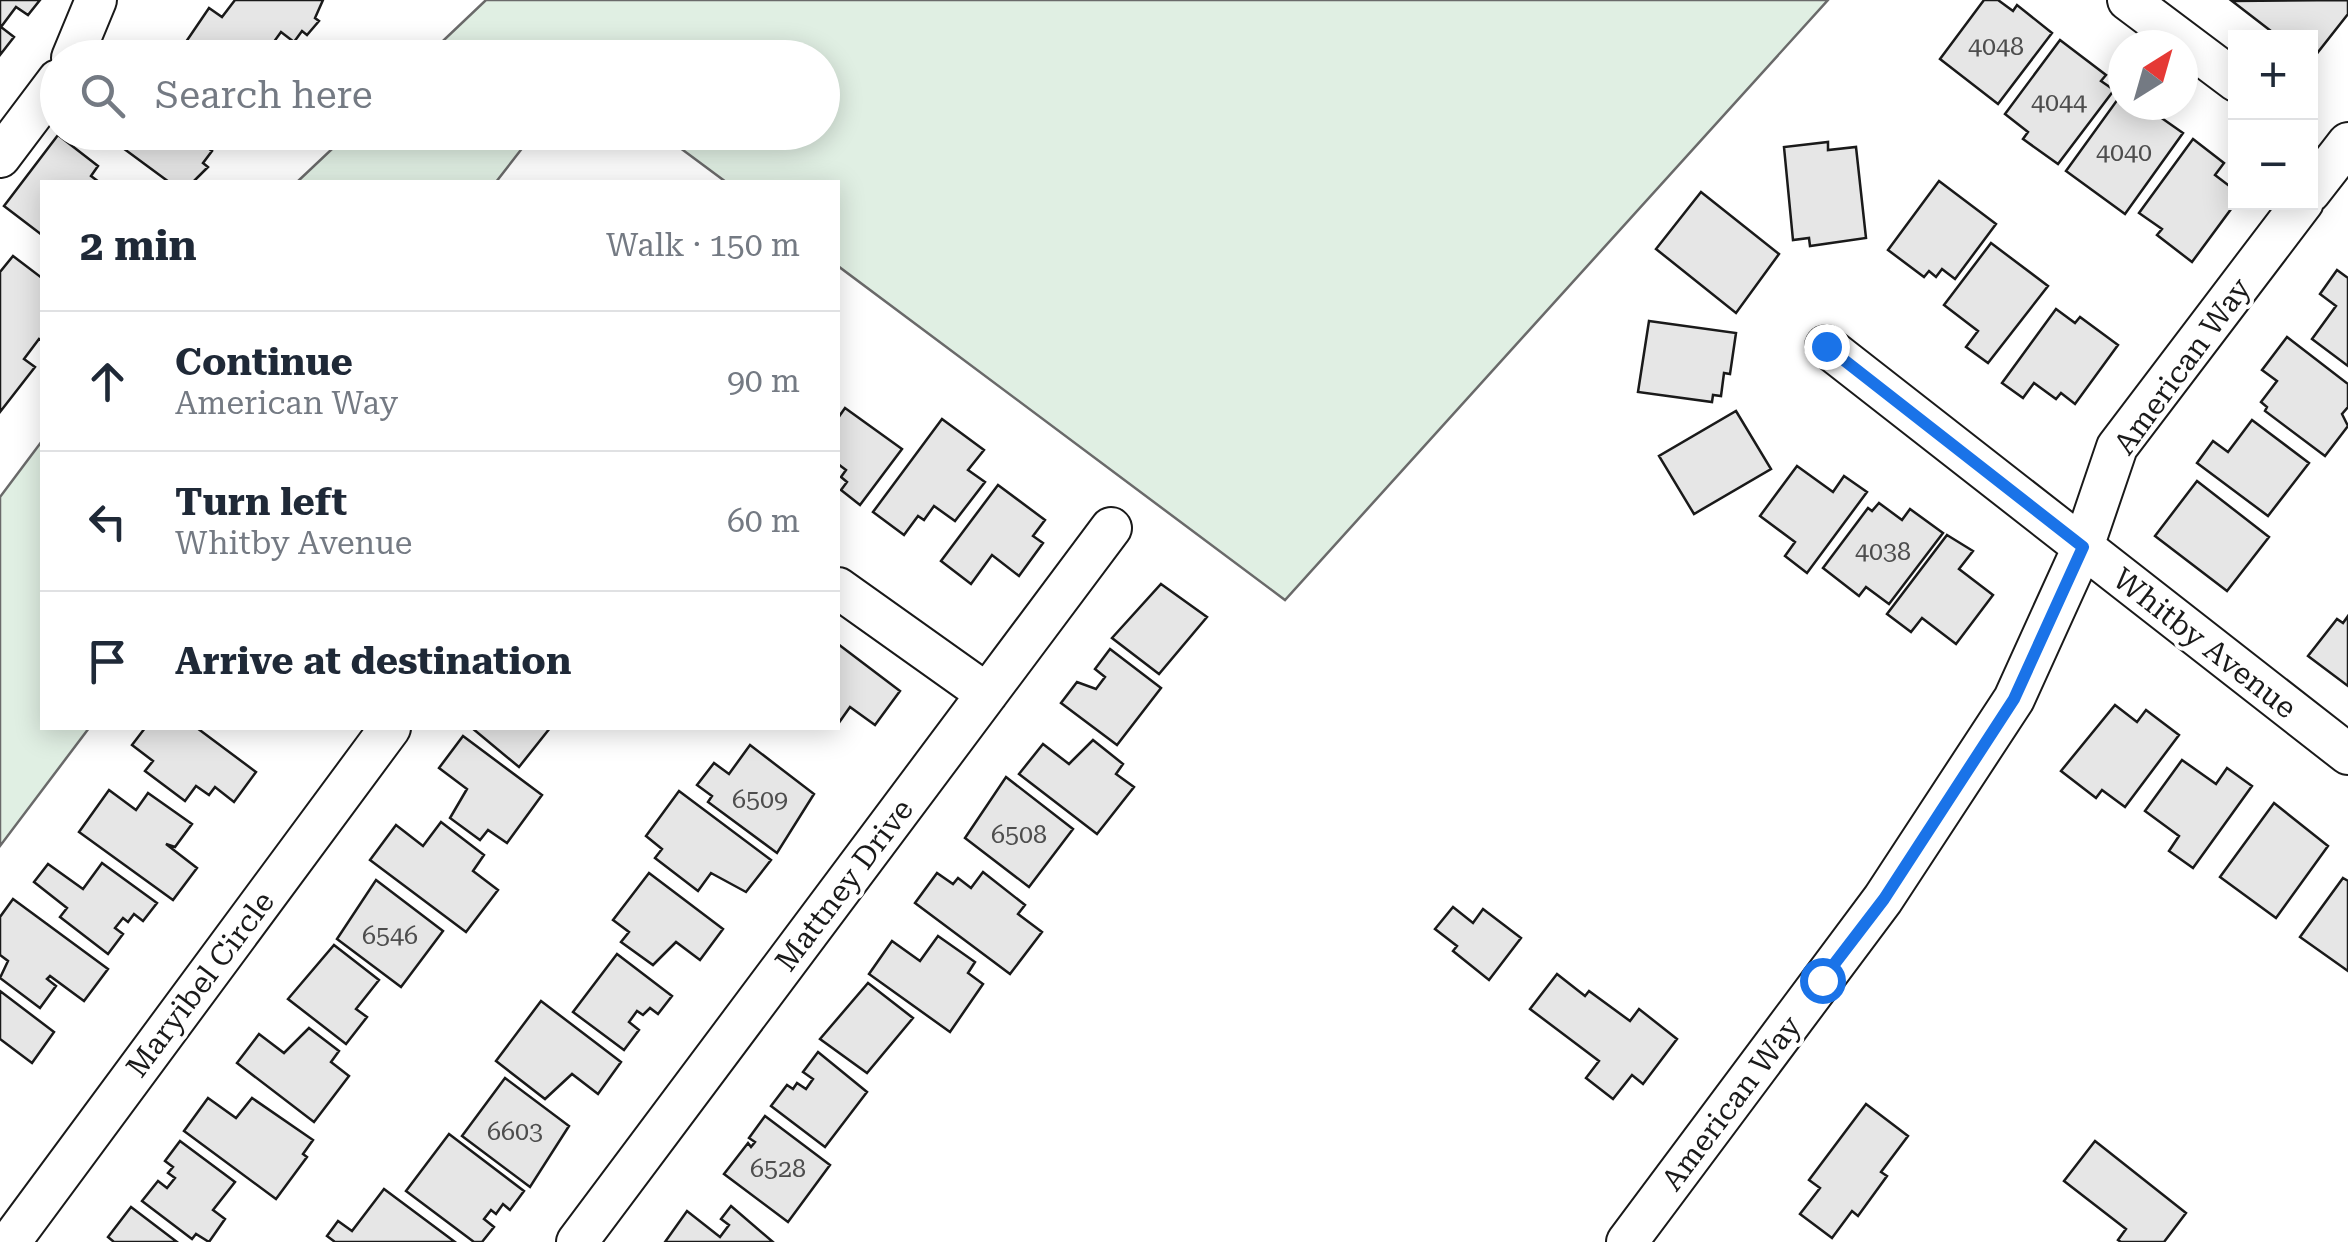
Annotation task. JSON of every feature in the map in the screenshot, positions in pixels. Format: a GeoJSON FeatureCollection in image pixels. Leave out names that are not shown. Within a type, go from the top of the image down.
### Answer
{"type":"FeatureCollection","features":[{"type":"Feature","properties":{"kind":"street"},"geometry":{"type":"LineString","coordinates":[[79,40],[96,0]]}},
{"type":"Feature","properties":{"kind":"street"},"geometry":{"type":"LineString","coordinates":[[2128,0],[2228,75]]}},
{"type":"Feature","properties":{"kind":"street"},"geometry":{"type":"LineString","coordinates":[[0,157],[40,104]]}},
{"type":"Feature","properties":{"kind":"street"},"geometry":{"type":"LineString","coordinates":[[2318,175],[2332,146]]}},
{"type":"Feature","properties":{"kind":"street","name":"American Way"},"geometry":{"type":"LineString","coordinates":[[1627,1242],[1884,899],[2014,699],[2083,547],[2116,447],[2297,210]]}},
{"type":"Feature","properties":{"kind":"street","name":"Whitby Avenue"},"geometry":{"type":"LineString","coordinates":[[1826,346],[2348,754]]}},
{"type":"Feature","properties":{"kind":"street","name":"Mattney Drive"},"geometry":{"type":"LineString","coordinates":[[576,1242],[1110,528]]}},
{"type":"Feature","properties":{"kind":"street"},"geometry":{"type":"LineString","coordinates":[[840,589],[987,694]]}},
{"type":"Feature","properties":{"kind":"street","name":"Maryibel Circle"},"geometry":{"type":"LineString","coordinates":[[10,1242],[389,730]]}},
{"type":"Feature","properties":{"kind":"green space"},"geometry":{"type":"Polygon","coordinates":[[[486,0],[1828,0],[1285,600],[840,267],[840,180],[723,180],[683,150],[840,150],[840,40],[444,40],[486,0]]]}},
{"type":"Feature","properties":{"kind":"green space"},"geometry":{"type":"Polygon","coordinates":[[[330,150],[521,150],[498,180],[299,180],[330,150]]]}},
{"type":"Feature","properties":{"kind":"green space"},"geometry":{"type":"Polygon","coordinates":[[[40,444],[40,730],[87,730],[0,846],[0,497],[40,444]]]}},
{"type":"Feature","properties":{"kind":"building"},"geometry":{"type":"Polygon","coordinates":[[[0,0],[40,0],[28,15],[16,7],[1,27],[14,37],[0,55],[0,0]]]}},
{"type":"Feature","properties":{"kind":"building"},"geometry":{"type":"Polygon","coordinates":[[[235,0],[323,0],[315,18],[319,21],[307,35],[302,31],[295,40],[281,32],[275,40],[187,40],[209,8],[222,17],[235,0]]]}},
{"type":"Feature","properties":{"kind":"building"},"geometry":{"type":"Polygon","coordinates":[[[1984,0],[1998,0],[2013,11],[2017,5],[2052,33],[1998,104],[1940,59],[1984,0]]]}},
{"type":"Feature","properties":{"kind":"building"},"geometry":{"type":"Polygon","coordinates":[[[2348,0],[2348,14],[2318,52],[2318,30],[2270,30],[2232,1],[2348,0]]]}},
{"type":"Feature","properties":{"kind":"building"},"geometry":{"type":"Polygon","coordinates":[[[2060,40],[2106,75],[2101,81],[2108,86],[2108,98],[2058,164],[2023,139],[2028,132],[2005,114],[2060,40]]]}},
{"type":"Feature","properties":{"kind":"building"},"geometry":{"type":"Polygon","coordinates":[[[2108,113],[2108,120],[2164,120],[2183,133],[2125,214],[2066,171],[2108,113]]]}},
{"type":"Feature","properties":{"kind":"building"},"geometry":{"type":"Polygon","coordinates":[[[2193,139],[2224,163],[2215,175],[2228,185],[2230,210],[2192,262],[2157,235],[2162,229],[2139,213],[2193,139]]]}},
{"type":"Feature","properties":{"kind":"building"},"geometry":{"type":"Polygon","coordinates":[[[1828,142],[1828,150],[1856,147],[1866,238],[1810,246],[1809,238],[1793,240],[1784,147],[1828,142]]]}},
{"type":"Feature","properties":{"kind":"building"},"geometry":{"type":"Polygon","coordinates":[[[47,150],[77,150],[98,166],[91,176],[96,180],[40,180],[40,233],[4,206],[47,150]]]}},
{"type":"Feature","properties":{"kind":"building"},"geometry":{"type":"Polygon","coordinates":[[[126,150],[212,151],[203,163],[208,167],[195,180],[166,180],[126,150]]]}},
{"type":"Feature","properties":{"kind":"building"},"geometry":{"type":"Polygon","coordinates":[[[1939,181],[1996,224],[1955,279],[1942,269],[1936,277],[1929,271],[1924,277],[1888,250],[1939,181]]]}},
{"type":"Feature","properties":{"kind":"building"},"geometry":{"type":"Polygon","coordinates":[[[1701,192],[1779,254],[1736,313],[1656,249],[1701,192]]]}},
{"type":"Feature","properties":{"kind":"building"},"geometry":{"type":"Polygon","coordinates":[[[1991,243],[2048,286],[1988,363],[1966,347],[1978,331],[1944,305],[1991,243]]]}},
{"type":"Feature","properties":{"kind":"building"},"geometry":{"type":"Polygon","coordinates":[[[13,256],[40,276],[40,340],[24,359],[35,367],[0,412],[0,272],[13,256]]]}},
{"type":"Feature","properties":{"kind":"building"},"geometry":{"type":"Polygon","coordinates":[[[2337,270],[2348,278],[2348,366],[2312,339],[2336,306],[2320,294],[2337,270]]]}},
{"type":"Feature","properties":{"kind":"building"},"geometry":{"type":"Polygon","coordinates":[[[2056,309],[2075,323],[2080,317],[2118,345],[2075,404],[2061,393],[2056,399],[2034,383],[2023,398],[2002,383],[2056,309]]]}},
{"type":"Feature","properties":{"kind":"building"},"geometry":{"type":"Polygon","coordinates":[[[1649,321],[1736,333],[1730,374],[1724,373],[1721,396],[1713,395],[1712,402],[1638,392],[1649,321]]]}},
{"type":"Feature","properties":{"kind":"building"},"geometry":{"type":"Polygon","coordinates":[[[2287,337],[2348,384],[2348,407],[2342,414],[2348,426],[2325,456],[2265,411],[2267,407],[2261,402],[2277,381],[2262,370],[2287,337]]]}},
{"type":"Feature","properties":{"kind":"building"},"geometry":{"type":"Polygon","coordinates":[[[845,408],[902,449],[860,505],[841,490],[847,482],[841,477],[846,470],[840,466],[840,415],[845,408]]]}},
{"type":"Feature","properties":{"kind":"building"},"geometry":{"type":"Polygon","coordinates":[[[1736,411],[1771,469],[1694,514],[1659,456],[1736,411]]]}},
{"type":"Feature","properties":{"kind":"building"},"geometry":{"type":"Polygon","coordinates":[[[942,419],[984,450],[968,470],[985,482],[955,521],[934,506],[924,520],[918,516],[904,535],[873,512],[942,419]]]}},
{"type":"Feature","properties":{"kind":"building"},"geometry":{"type":"Polygon","coordinates":[[[2252,420],[2309,463],[2268,516],[2197,463],[2213,441],[2228,452],[2252,420]]]}},
{"type":"Feature","properties":{"kind":"building"},"geometry":{"type":"Polygon","coordinates":[[[1797,466],[1833,492],[1844,476],[1867,492],[1807,573],[1785,556],[1795,542],[1760,516],[1797,466]]]}},
{"type":"Feature","properties":{"kind":"building"},"geometry":{"type":"Polygon","coordinates":[[[2197,481],[2269,537],[2227,591],[2155,536],[2197,481]]]}},
{"type":"Feature","properties":{"kind":"building"},"geometry":{"type":"Polygon","coordinates":[[[998,485],[1045,520],[1033,536],[1043,543],[1019,576],[992,555],[971,584],[941,561],[998,485]]]}},
{"type":"Feature","properties":{"kind":"building"},"geometry":{"type":"Polygon","coordinates":[[[1879,503],[1902,520],[1910,509],[1943,533],[1889,604],[1866,587],[1859,596],[1823,568],[1868,508],[1872,511],[1879,503]]]}},
{"type":"Feature","properties":{"kind":"building"},"geometry":{"type":"Polygon","coordinates":[[[1947,535],[1973,551],[1959,569],[1993,595],[1956,644],[1922,618],[1911,632],[1887,614],[1947,535]]]}},
{"type":"Feature","properties":{"kind":"building"},"geometry":{"type":"Polygon","coordinates":[[[1161,584],[1207,617],[1159,674],[1112,638],[1161,584]]]}},
{"type":"Feature","properties":{"kind":"building"},"geometry":{"type":"Polygon","coordinates":[[[2348,616],[2348,686],[2308,656],[2337,619],[2343,623],[2348,616]]]}},
{"type":"Feature","properties":{"kind":"building"},"geometry":{"type":"Polygon","coordinates":[[[840,646],[900,691],[875,725],[850,707],[840,721],[840,646]]]}},
{"type":"Feature","properties":{"kind":"building"},"geometry":{"type":"Polygon","coordinates":[[[1110,649],[1161,688],[1117,745],[1061,703],[1077,682],[1096,689],[1105,677],[1095,669],[1110,649]]]}},
{"type":"Feature","properties":{"kind":"building"},"geometry":{"type":"Polygon","coordinates":[[[2115,705],[2137,722],[2146,710],[2179,735],[2125,807],[2102,790],[2096,798],[2061,771],[2115,705]]]}},
{"type":"Feature","properties":{"kind":"building"},"geometry":{"type":"Polygon","coordinates":[[[143,730],[200,730],[256,772],[234,802],[215,787],[209,795],[196,786],[185,801],[145,771],[153,761],[132,745],[143,730]]]}},
{"type":"Feature","properties":{"kind":"building"},"geometry":{"type":"Polygon","coordinates":[[[474,730],[548,730],[519,767],[474,730]]]}},
{"type":"Feature","properties":{"kind":"building"},"geometry":{"type":"Polygon","coordinates":[[[463,736],[542,795],[507,843],[488,830],[480,840],[450,818],[467,789],[439,768],[463,736]]]}},
{"type":"Feature","properties":{"kind":"building"},"geometry":{"type":"Polygon","coordinates":[[[1093,740],[1123,764],[1116,774],[1134,787],[1097,834],[1019,774],[1043,744],[1069,764],[1093,740]]]}},
{"type":"Feature","properties":{"kind":"building"},"geometry":{"type":"Polygon","coordinates":[[[750,745],[814,794],[777,853],[708,802],[712,796],[697,785],[714,763],[729,774],[750,745]]]}},
{"type":"Feature","properties":{"kind":"building"},"geometry":{"type":"Polygon","coordinates":[[[2182,760],[2216,784],[2227,768],[2252,786],[2193,868],[2169,851],[2179,836],[2145,811],[2182,760]]]}},
{"type":"Feature","properties":{"kind":"building"},"geometry":{"type":"Polygon","coordinates":[[[1006,777],[1073,829],[1029,887],[965,838],[1006,777]]]}},
{"type":"Feature","properties":{"kind":"building"},"geometry":{"type":"Polygon","coordinates":[[[109,790],[136,810],[148,793],[192,824],[175,847],[166,844],[197,868],[173,900],[79,832],[109,790]]]}},
{"type":"Feature","properties":{"kind":"building"},"geometry":{"type":"Polygon","coordinates":[[[679,791],[771,860],[746,892],[711,873],[698,891],[655,858],[662,849],[646,836],[679,791]]]}},
{"type":"Feature","properties":{"kind":"building"},"geometry":{"type":"Polygon","coordinates":[[[2274,803],[2328,846],[2276,918],[2220,877],[2274,803]]]}},
{"type":"Feature","properties":{"kind":"building"},"geometry":{"type":"Polygon","coordinates":[[[441,822],[484,855],[473,871],[498,890],[466,932],[370,860],[396,825],[423,846],[441,822]]]}},
{"type":"Feature","properties":{"kind":"building"},"geometry":{"type":"Polygon","coordinates":[[[102,863],[157,903],[143,921],[134,914],[128,922],[123,918],[115,928],[123,934],[108,954],[60,917],[67,908],[34,882],[48,864],[83,889],[102,863]]]}},
{"type":"Feature","properties":{"kind":"building"},"geometry":{"type":"Polygon","coordinates":[[[983,872],[1025,905],[1018,914],[1042,932],[1010,974],[915,903],[937,873],[953,884],[958,878],[971,888],[983,872]]]}},
{"type":"Feature","properties":{"kind":"building"},"geometry":{"type":"Polygon","coordinates":[[[649,873],[723,929],[700,960],[676,942],[653,965],[621,942],[629,932],[613,920],[649,873]]]}},
{"type":"Feature","properties":{"kind":"building"},"geometry":{"type":"Polygon","coordinates":[[[2343,878],[2348,881],[2348,971],[2300,937],[2343,878]]]}},
{"type":"Feature","properties":{"kind":"building"},"geometry":{"type":"Polygon","coordinates":[[[376,880],[443,931],[401,987],[337,939],[376,880]]]}},
{"type":"Feature","properties":{"kind":"building"},"geometry":{"type":"Polygon","coordinates":[[[13,899],[108,969],[84,1001],[50,976],[47,979],[56,986],[40,1008],[0,978],[8,961],[0,955],[0,917],[13,899]]]}},
{"type":"Feature","properties":{"kind":"building"},"geometry":{"type":"Polygon","coordinates":[[[1453,907],[1473,923],[1483,909],[1521,938],[1489,980],[1453,951],[1457,946],[1435,929],[1453,907]]]}},
{"type":"Feature","properties":{"kind":"building"},"geometry":{"type":"Polygon","coordinates":[[[938,936],[975,962],[968,973],[983,984],[950,1032],[869,974],[892,941],[920,961],[938,936]]]}},
{"type":"Feature","properties":{"kind":"building"},"geometry":{"type":"Polygon","coordinates":[[[334,945],[379,980],[356,1009],[367,1017],[346,1044],[288,999],[334,945]]]}},
{"type":"Feature","properties":{"kind":"building"},"geometry":{"type":"Polygon","coordinates":[[[617,954],[672,996],[658,1014],[650,1008],[643,1015],[637,1011],[629,1022],[639,1030],[624,1050],[573,1012],[617,954]]]}},
{"type":"Feature","properties":{"kind":"building"},"geometry":{"type":"Polygon","coordinates":[[[1557,974],[1585,996],[1589,991],[1630,1021],[1639,1009],[1677,1039],[1643,1084],[1632,1075],[1613,1099],[1586,1078],[1599,1061],[1530,1009],[1557,974]]]}},
{"type":"Feature","properties":{"kind":"building"},"geometry":{"type":"Polygon","coordinates":[[[868,983],[913,1018],[867,1073],[820,1039],[868,983]]]}},
{"type":"Feature","properties":{"kind":"building"},"geometry":{"type":"Polygon","coordinates":[[[0,991],[54,1032],[32,1063],[0,1039],[0,991]]]}},
{"type":"Feature","properties":{"kind":"building"},"geometry":{"type":"Polygon","coordinates":[[[541,1001],[621,1062],[598,1094],[572,1074],[545,1099],[496,1061],[541,1001]]]}},
{"type":"Feature","properties":{"kind":"building"},"geometry":{"type":"Polygon","coordinates":[[[309,1028],[339,1051],[331,1062],[349,1076],[314,1122],[237,1063],[259,1034],[284,1053],[309,1028]]]}},
{"type":"Feature","properties":{"kind":"building"},"geometry":{"type":"Polygon","coordinates":[[[818,1052],[867,1092],[825,1147],[771,1106],[787,1085],[793,1089],[797,1083],[806,1089],[813,1079],[803,1072],[818,1052]]]}},
{"type":"Feature","properties":{"kind":"building"},"geometry":{"type":"Polygon","coordinates":[[[505,1078],[569,1126],[530,1187],[462,1136],[505,1078]]]}},
{"type":"Feature","properties":{"kind":"building"},"geometry":{"type":"Polygon","coordinates":[[[208,1098],[236,1118],[252,1098],[313,1140],[303,1154],[307,1157],[276,1199],[184,1131],[208,1098]]]}},
{"type":"Feature","properties":{"kind":"building"},"geometry":{"type":"Polygon","coordinates":[[[1866,1104],[1908,1136],[1881,1172],[1887,1176],[1858,1216],[1852,1211],[1832,1238],[1800,1214],[1820,1188],[1809,1180],[1866,1104]]]}},
{"type":"Feature","properties":{"kind":"building"},"geometry":{"type":"Polygon","coordinates":[[[765,1116],[830,1165],[788,1222],[724,1174],[748,1143],[751,1147],[755,1142],[749,1138],[765,1116]]]}},
{"type":"Feature","properties":{"kind":"building"},"geometry":{"type":"Polygon","coordinates":[[[449,1134],[524,1191],[510,1210],[503,1204],[496,1214],[491,1210],[484,1219],[494,1227],[482,1242],[474,1242],[406,1191],[449,1134]]]}},
{"type":"Feature","properties":{"kind":"building"},"geometry":{"type":"Polygon","coordinates":[[[180,1141],[235,1182],[213,1210],[225,1219],[209,1242],[196,1234],[192,1239],[142,1201],[158,1181],[167,1188],[175,1178],[168,1173],[173,1167],[165,1161],[180,1141]]]}},
{"type":"Feature","properties":{"kind":"building"},"geometry":{"type":"Polygon","coordinates":[[[2095,1141],[2186,1213],[2164,1242],[2121,1242],[2118,1240],[2126,1229],[2064,1181],[2095,1141]]]}},
{"type":"Feature","properties":{"kind":"building"},"geometry":{"type":"Polygon","coordinates":[[[384,1189],[455,1242],[335,1242],[327,1236],[338,1221],[352,1231],[384,1189]]]}},
{"type":"Feature","properties":{"kind":"building"},"geometry":{"type":"Polygon","coordinates":[[[731,1206],[773,1242],[665,1242],[687,1211],[720,1237],[729,1225],[721,1219],[731,1206]]]}},
{"type":"Feature","properties":{"kind":"building"},"geometry":{"type":"Polygon","coordinates":[[[131,1207],[177,1242],[114,1242],[108,1237],[131,1207]]]}},
{"type":"Feature","properties":{"kind":"route"},"geometry":{"type":"LineString","coordinates":[[1822,980],[1884,899],[2014,699],[2083,547],[1826,346]]}}]}
